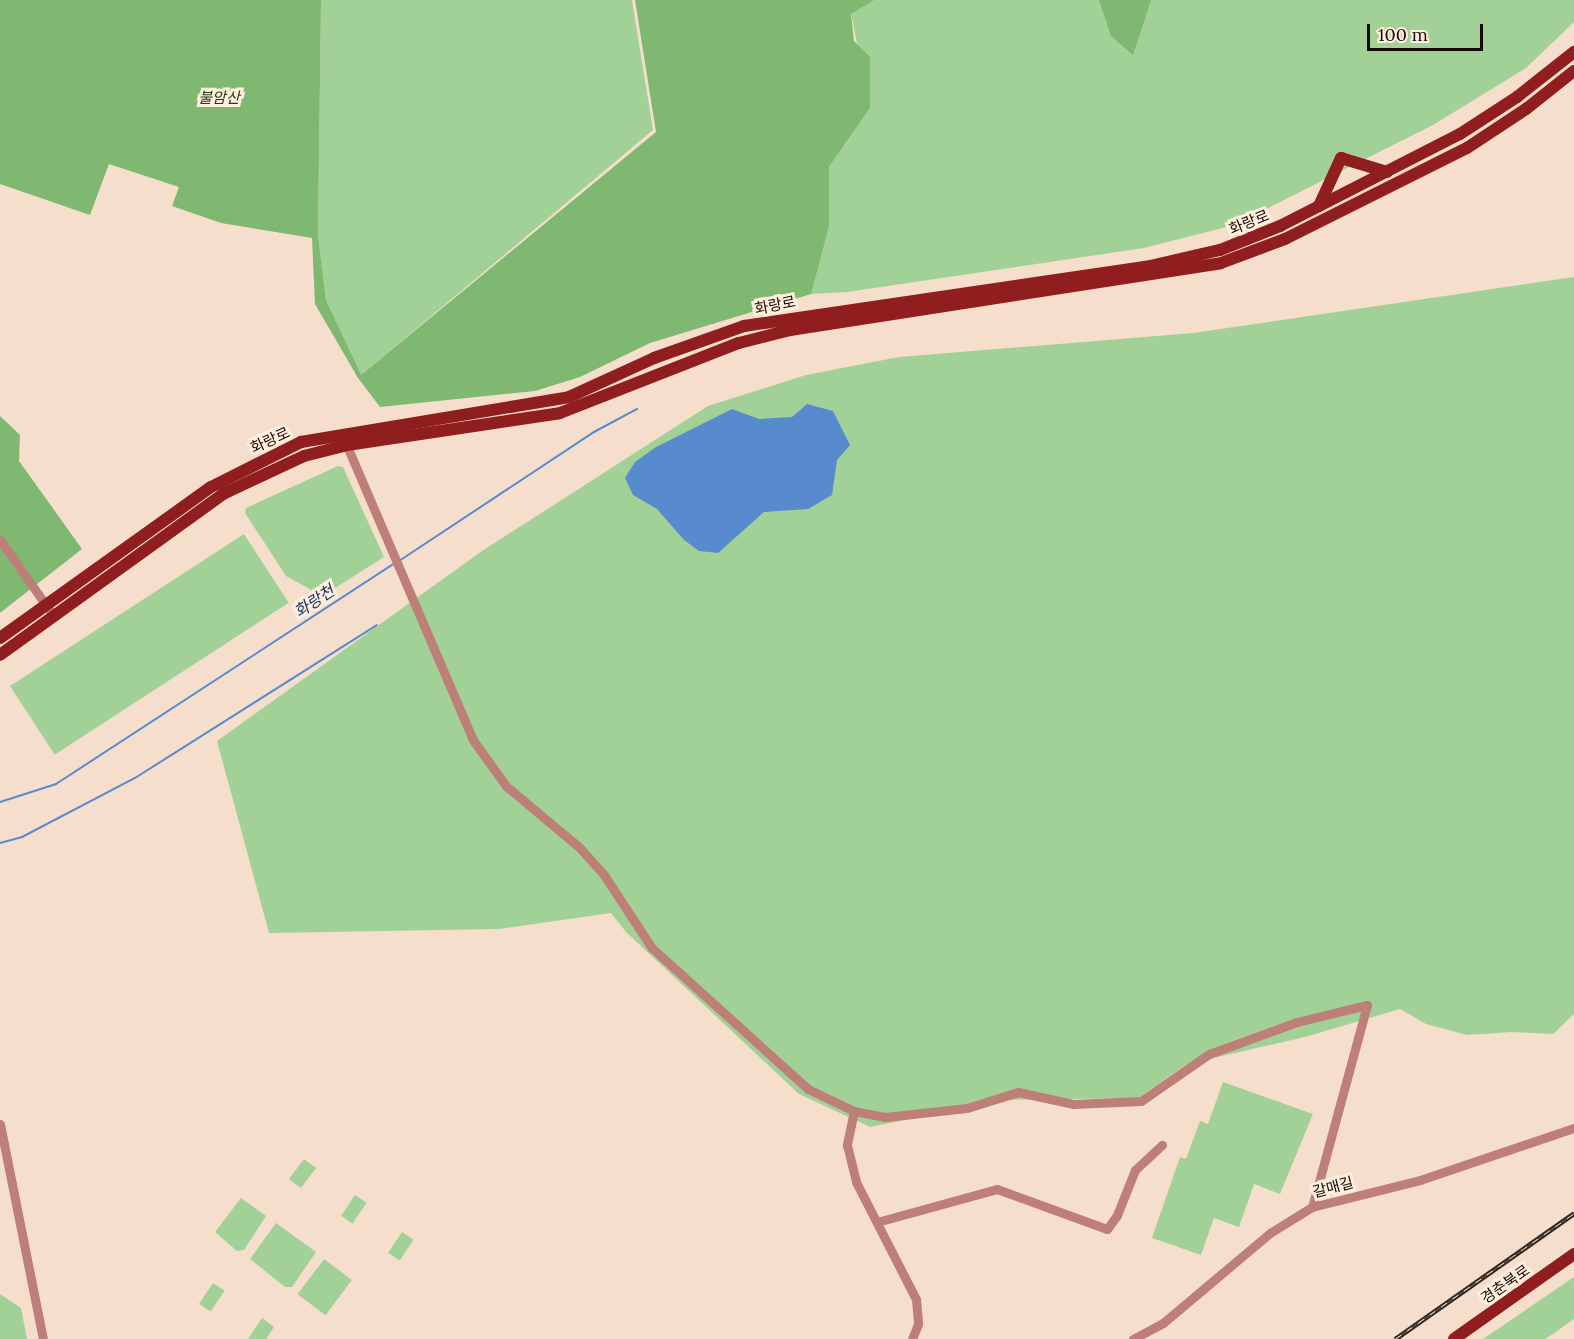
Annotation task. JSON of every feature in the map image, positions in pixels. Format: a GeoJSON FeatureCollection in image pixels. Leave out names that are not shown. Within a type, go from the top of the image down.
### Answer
{"type":"FeatureCollection","features":[{"type":"Feature","properties":{"kind":"main road"},"geometry":{"type":"LineString","coordinates":[[1543,76],[1574,44]]}},
{"type":"Feature","properties":{"kind":"main road","name":"화랑로"},"geometry":{"type":"LineString","coordinates":[[0,655],[225,493],[304,456],[345,440],[569,397],[654,358],[744,327],[1150,266],[1221,250],[1321,205],[1425,152],[1489,116],[1574,52]]}},
{"type":"Feature","properties":{"kind":"main road","name":"화랑로"},"geometry":{"type":"LineString","coordinates":[[0,638],[44,603],[211,487],[301,442],[345,440],[560,413],[739,343],[790,330],[1221,262],[1285,239],[1397,184],[1498,129],[1574,71]]}},
{"type":"Feature","properties":{"kind":"main road"},"geometry":{"type":"LineString","coordinates":[[1397,184],[1392,180],[1418,167],[1425,152]]}},
{"type":"Feature","properties":{"kind":"main road"},"geometry":{"type":"LineString","coordinates":[[1285,239],[1290,232],[1329,213],[1330,208],[1321,205],[1341,158],[1387,172]]}},
{"type":"Feature","properties":{"kind":"main road","name":"경춘북로"},"geometry":{"type":"LineString","coordinates":[[1454,1339],[1574,1254]]}},
{"type":"Feature","properties":{"kind":"street"},"geometry":{"type":"LineString","coordinates":[[345,440],[473,740],[506,786],[579,846],[604,875],[652,948],[808,1089],[854,1111],[885,1117],[967,1108],[1018,1092],[1073,1104],[1142,1101],[1209,1054],[1297,1022],[1367,1005],[1312,1207]]}},
{"type":"Feature","properties":{"kind":"street"},"geometry":{"type":"LineString","coordinates":[[0,540],[53,615]]}},
{"type":"Feature","properties":{"kind":"street"},"geometry":{"type":"LineString","coordinates":[[854,1111],[847,1145],[856,1182],[916,1299],[918,1324],[912,1339]]}},
{"type":"Feature","properties":{"kind":"street"},"geometry":{"type":"LineString","coordinates":[[0,1124],[44,1339]]}},
{"type":"Feature","properties":{"kind":"street","name":"갈매길"},"geometry":{"type":"LineString","coordinates":[[1132,1339],[1163,1323],[1270,1233],[1312,1207],[1420,1180],[1574,1128]]}},
{"type":"Feature","properties":{"kind":"street"},"geometry":{"type":"LineString","coordinates":[[877,1222],[997,1190],[1107,1229],[1117,1215],[1135,1170],[1161,1144]]}},
{"type":"Feature","properties":{"kind":"green space","name":"불암산"},"geometry":{"type":"Polygon","coordinates":[[[0,0],[321,0],[318,235],[326,300],[361,375],[656,132],[635,0],[874,0],[851,14],[854,41],[870,57],[870,108],[829,167],[829,226],[811,294],[650,343],[580,377],[535,391],[380,407],[358,378],[315,304],[312,238],[221,223],[172,206],[179,187],[109,164],[90,215],[0,184],[0,0]]]}},
{"type":"Feature","properties":{"kind":"green space"},"geometry":{"type":"Polygon","coordinates":[[[321,0],[632,0],[653,130],[360,376],[326,300],[318,235],[321,0]]]}},
{"type":"Feature","properties":{"kind":"green space"},"geometry":{"type":"Polygon","coordinates":[[[872,0],[1574,0],[1574,22],[1526,68],[1433,125],[1234,225],[1144,248],[847,292],[811,294],[829,167],[870,108],[851,13],[872,0]]]}},
{"type":"Feature","properties":{"kind":"green space"},"geometry":{"type":"Polygon","coordinates":[[[1099,0],[1151,0],[1133,55],[1111,36],[1099,0]]]}},
{"type":"Feature","properties":{"kind":"green space"},"geometry":{"type":"Polygon","coordinates":[[[1574,277],[1574,1014],[1553,1034],[1512,1032],[1467,1035],[1426,1024],[1400,1009],[1305,1037],[1187,1064],[1138,1098],[1006,1100],[870,1127],[799,1094],[626,932],[611,913],[499,929],[269,933],[217,741],[482,551],[708,406],[806,375],[899,357],[1193,333],[1574,277]]]}},
{"type":"Feature","properties":{"kind":"green space"},"geometry":{"type":"Polygon","coordinates":[[[0,416],[20,435],[19,461],[82,549],[0,613],[0,416]]]}},
{"type":"Feature","properties":{"kind":"green space"},"geometry":{"type":"Polygon","coordinates":[[[338,466],[343,467],[384,557],[332,590],[315,592],[286,576],[245,513],[246,508],[338,466]]]}},
{"type":"Feature","properties":{"kind":"green space"},"geometry":{"type":"Polygon","coordinates":[[[244,534],[289,603],[55,755],[10,686],[244,534]]]}},
{"type":"Feature","properties":{"kind":"green space"},"geometry":{"type":"Polygon","coordinates":[[[1223,1082],[1313,1114],[1280,1194],[1254,1184],[1239,1227],[1214,1218],[1201,1255],[1152,1238],[1180,1157],[1186,1159],[1200,1121],[1208,1124],[1223,1082]]]}},
{"type":"Feature","properties":{"kind":"green space"},"geometry":{"type":"Polygon","coordinates":[[[304,1159],[316,1168],[301,1188],[289,1179],[304,1159]]]}},
{"type":"Feature","properties":{"kind":"green space"},"geometry":{"type":"Polygon","coordinates":[[[355,1195],[367,1203],[353,1224],[341,1216],[355,1195]]]}},
{"type":"Feature","properties":{"kind":"green space"},"geometry":{"type":"Polygon","coordinates":[[[241,1198],[266,1216],[244,1250],[237,1251],[215,1232],[241,1198]]]}},
{"type":"Feature","properties":{"kind":"green space"},"geometry":{"type":"Polygon","coordinates":[[[276,1223],[316,1252],[292,1287],[285,1287],[250,1259],[276,1223]]]}},
{"type":"Feature","properties":{"kind":"green space"},"geometry":{"type":"Polygon","coordinates":[[[402,1232],[414,1240],[400,1261],[388,1253],[402,1232]]]}},
{"type":"Feature","properties":{"kind":"green space"},"geometry":{"type":"Polygon","coordinates":[[[324,1259],[352,1280],[325,1315],[298,1294],[324,1259]]]}},
{"type":"Feature","properties":{"kind":"green space"},"geometry":{"type":"Polygon","coordinates":[[[1574,1277],[1574,1319],[1553,1334],[1545,1339],[1483,1339],[1574,1277]]]}},
{"type":"Feature","properties":{"kind":"green space"},"geometry":{"type":"Polygon","coordinates":[[[213,1283],[225,1291],[211,1312],[199,1304],[213,1283]]]}},
{"type":"Feature","properties":{"kind":"green space"},"geometry":{"type":"Polygon","coordinates":[[[0,1294],[21,1308],[27,1339],[0,1339],[0,1294]]]}},
{"type":"Feature","properties":{"kind":"green space"},"geometry":{"type":"Polygon","coordinates":[[[262,1318],[274,1327],[266,1339],[248,1339],[262,1318]]]}},
{"type":"Feature","properties":{"kind":"water"},"geometry":{"type":"Polygon","coordinates":[[[807,404],[833,411],[850,445],[837,460],[832,495],[808,509],[764,512],[718,553],[699,551],[684,540],[657,509],[633,495],[625,478],[635,462],[656,447],[732,409],[759,419],[792,417],[807,404]]]}},
{"type":"Feature","properties":{"kind":"waterway","name":"화랑천"},"geometry":{"type":"LineString","coordinates":[[399,561],[594,432],[637,409]]}},
{"type":"Feature","properties":{"kind":"waterway","name":"화랑천"},"geometry":{"type":"LineString","coordinates":[[0,802],[56,784],[394,564]]}},
{"type":"Feature","properties":{"kind":"waterway"},"geometry":{"type":"LineString","coordinates":[[0,843],[22,837],[135,778],[377,625]]}},
{"type":"Feature","properties":{"kind":"railway"},"geometry":{"type":"LineString","coordinates":[[1395,1339],[1574,1213]]}}]}
